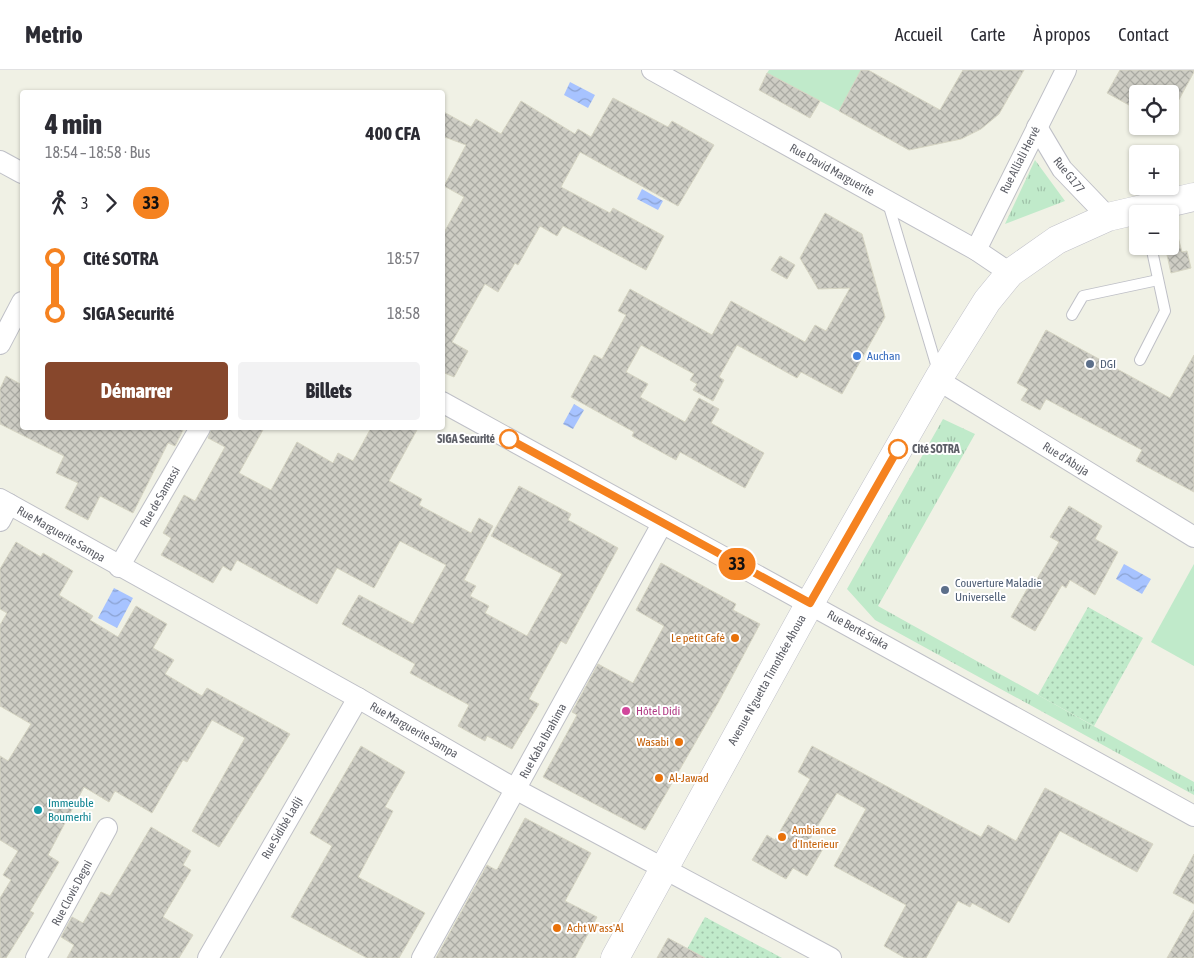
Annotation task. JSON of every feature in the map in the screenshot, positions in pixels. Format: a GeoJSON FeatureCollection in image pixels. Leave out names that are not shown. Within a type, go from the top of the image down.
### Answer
{"type":"FeatureCollection","features":[{"type":"Feature","properties":{"kind":"street","name":"Rue David Marguerite"},"geometry":{"type":"LineString","coordinates":[[652,70],[976,250],[1010,273]]}},
{"type":"Feature","properties":{"kind":"street","name":"Rue Alliali Hervé"},"geometry":{"type":"LineString","coordinates":[[976,250],[1066,70]]}},
{"type":"Feature","properties":{"kind":"street","name":"Rue G177"},"geometry":{"type":"LineString","coordinates":[[1037,127],[1062,169],[1108,217]]}},
{"type":"Feature","properties":{"kind":"street"},"geometry":{"type":"LineString","coordinates":[[0,161],[20,172]]}},
{"type":"Feature","properties":{"kind":"street","name":"Avenue N'guetta Timothée Ahoua"},"geometry":{"type":"LineString","coordinates":[[1167,205],[1194,197]]}},
{"type":"Feature","properties":{"kind":"street","name":"Avenue N'guetta Timothée Ahoua"},"geometry":{"type":"LineString","coordinates":[[614,958],[810,603],[938,378],[987,301],[1010,273],[1058,240],[1108,217],[1129,214]]}},
{"type":"Feature","properties":{"kind":"street"},"geometry":{"type":"LineString","coordinates":[[0,344],[20,306]]}},
{"type":"Feature","properties":{"kind":"street","name":"Rue d'Abuja"},"geometry":{"type":"LineString","coordinates":[[938,378],[1194,537]]}},
{"type":"Feature","properties":{"kind":"street","name":"Rue Berté Siaka"},"geometry":{"type":"LineString","coordinates":[[445,404],[1194,816]]}},
{"type":"Feature","properties":{"kind":"street","name":"Rue de Samassi"},"geometry":{"type":"LineString","coordinates":[[119,567],[199,430]]}},
{"type":"Feature","properties":{"kind":"street","name":"Rue Marguerite Sampa"},"geometry":{"type":"LineString","coordinates":[[3,508],[119,567],[358,698],[517,790],[825,956]]}},
{"type":"Feature","properties":{"kind":"street","name":"Rue Kaba Ibrahima"},"geometry":{"type":"LineString","coordinates":[[422,958],[517,790],[662,524]]}},
{"type":"Feature","properties":{"kind":"street","name":"Rue Sidibé Ladji"},"geometry":{"type":"LineString","coordinates":[[208,958],[358,698]]}},
{"type":"Feature","properties":{"kind":"street","name":"Rue Clovis Degni"},"geometry":{"type":"LineString","coordinates":[[36,958],[107,828]]}},
{"type":"Feature","properties":{"kind":"lane"},"geometry":{"type":"LineString","coordinates":[[888,202],[938,378]]}},
{"type":"Feature","properties":{"kind":"lane"},"geometry":{"type":"LineString","coordinates":[[1140,360],[1165,311],[1153,255]]}},
{"type":"Feature","properties":{"kind":"lane"},"geometry":{"type":"LineString","coordinates":[[1072,316],[1083,296],[1158,280]]}},
{"type":"Feature","properties":{"kind":"green space"},"geometry":{"type":"Polygon","coordinates":[[[769,70],[861,70],[839,111],[767,73],[769,70]]]}},
{"type":"Feature","properties":{"kind":"green space"},"geometry":{"type":"Polygon","coordinates":[[[1035,160],[1065,201],[1005,224],[1035,160]]]}},
{"type":"Feature","properties":{"kind":"green space"},"geometry":{"type":"Polygon","coordinates":[[[943,419],[975,434],[878,606],[1194,782],[1194,795],[875,620],[847,589],[943,419]]]}},
{"type":"Feature","properties":{"kind":"green space"},"geometry":{"type":"Polygon","coordinates":[[[1194,564],[1194,666],[1151,642],[1194,564]]]}},
{"type":"Feature","properties":{"kind":"green space"},"geometry":{"type":"Polygon","coordinates":[[[1088,607],[1143,638],[1094,726],[1038,695],[1088,607]]]}},
{"type":"Feature","properties":{"kind":"green space"},"geometry":{"type":"Polygon","coordinates":[[[705,917],[782,958],[682,958],[705,917]]]}},
{"type":"Feature","properties":{"kind":"water"},"geometry":{"type":"Polygon","coordinates":[[[570,82],[595,95],[588,108],[564,95],[570,82]]]}},
{"type":"Feature","properties":{"kind":"water"},"geometry":{"type":"Polygon","coordinates":[[[642,189],[663,201],[658,210],[637,199],[642,189]]]}},
{"type":"Feature","properties":{"kind":"water"},"geometry":{"type":"Polygon","coordinates":[[[574,404],[584,410],[573,429],[563,424],[574,404]]]}},
{"type":"Feature","properties":{"kind":"water"},"geometry":{"type":"Polygon","coordinates":[[[1124,564],[1151,579],[1142,594],[1116,579],[1124,564]]]}},
{"type":"Feature","properties":{"kind":"water"},"geometry":{"type":"Polygon","coordinates":[[[114,588],[133,598],[117,628],[98,618],[114,588]]]}},
{"type":"Feature","properties":{"kind":"building"},"geometry":{"type":"Polygon","coordinates":[[[861,70],[868,70],[940,110],[963,70],[1024,70],[999,114],[981,129],[961,139],[909,150],[839,111],[861,70]]]}},
{"type":"Feature","properties":{"kind":"building"},"geometry":{"type":"Polygon","coordinates":[[[1120,70],[1194,70],[1179,100],[1179,85],[1129,85],[1129,105],[1107,93],[1120,70]]]}},
{"type":"Feature","properties":{"kind":"building"},"geometry":{"type":"Polygon","coordinates":[[[767,73],[820,101],[810,118],[759,90],[767,73]]]}},
{"type":"Feature","properties":{"kind":"building"},"geometry":{"type":"Polygon","coordinates":[[[613,98],[668,127],[672,121],[714,145],[678,206],[580,152],[561,187],[610,213],[613,208],[664,236],[646,270],[563,226],[557,236],[540,226],[518,265],[515,263],[498,292],[485,284],[452,342],[468,351],[454,377],[445,373],[445,231],[464,197],[445,187],[445,184],[466,145],[445,137],[445,113],[471,127],[476,119],[501,134],[521,101],[575,134],[578,129],[591,137],[613,98]]]}},
{"type":"Feature","properties":{"kind":"building"},"geometry":{"type":"Polygon","coordinates":[[[825,213],[862,234],[885,317],[842,394],[801,372],[797,378],[737,345],[719,377],[724,380],[713,401],[693,390],[697,384],[690,380],[694,374],[641,345],[626,372],[648,384],[640,397],[685,422],[699,398],[719,409],[711,423],[764,453],[745,488],[680,452],[676,460],[632,436],[634,432],[571,397],[594,355],[602,359],[626,315],[618,311],[630,289],[712,335],[731,301],[805,342],[815,325],[826,331],[850,288],[818,289],[800,258],[825,213]]]}},
{"type":"Feature","properties":{"kind":"building"},"geometry":{"type":"Polygon","coordinates":[[[1179,241],[1182,252],[1187,251],[1191,268],[1171,273],[1167,255],[1179,255],[1179,241]]]}},
{"type":"Feature","properties":{"kind":"building"},"geometry":{"type":"Polygon","coordinates":[[[780,256],[795,265],[787,279],[771,270],[780,256]]]}},
{"type":"Feature","properties":{"kind":"building"},"geometry":{"type":"Polygon","coordinates":[[[1046,330],[1170,398],[1194,355],[1194,492],[1136,461],[1142,450],[1046,399],[1040,410],[1021,400],[1028,389],[1017,383],[1046,330]]]}},
{"type":"Feature","properties":{"kind":"building"},"geometry":{"type":"Polygon","coordinates":[[[6,376],[20,384],[20,430],[183,430],[175,446],[168,443],[133,513],[100,496],[88,520],[65,508],[78,483],[56,473],[64,456],[0,424],[0,389],[6,376]]]}},
{"type":"Feature","properties":{"kind":"building"},"geometry":{"type":"Polygon","coordinates":[[[211,430],[263,430],[239,473],[271,490],[297,442],[333,463],[338,453],[353,461],[370,430],[417,430],[389,481],[422,499],[419,505],[471,533],[479,518],[493,526],[464,580],[476,586],[470,596],[489,606],[485,613],[527,636],[562,574],[491,536],[519,486],[571,514],[568,520],[618,548],[566,644],[561,641],[529,699],[539,704],[512,749],[487,736],[485,741],[458,726],[469,705],[410,673],[415,664],[342,624],[359,595],[413,624],[446,565],[400,541],[374,588],[337,568],[317,604],[237,560],[231,571],[223,566],[213,583],[161,555],[171,538],[163,533],[184,495],[195,501],[225,447],[208,438],[211,430]]]}},
{"type":"Feature","properties":{"kind":"building"},"geometry":{"type":"Polygon","coordinates":[[[1069,506],[1102,526],[1095,539],[1118,552],[1095,595],[1070,580],[1066,588],[1062,585],[1035,631],[1011,617],[1034,577],[1037,579],[1059,542],[1050,537],[1069,506]]]}},
{"type":"Feature","properties":{"kind":"building"},"geometry":{"type":"Polygon","coordinates":[[[16,542],[41,557],[43,553],[73,571],[59,595],[93,616],[90,620],[118,637],[136,606],[167,624],[153,648],[174,660],[165,674],[202,696],[207,688],[290,734],[219,847],[192,831],[245,738],[212,720],[187,762],[183,760],[152,813],[115,791],[109,802],[84,787],[48,855],[59,862],[30,911],[34,913],[6,958],[0,958],[0,898],[11,880],[3,875],[18,851],[0,840],[0,756],[8,761],[31,724],[0,706],[0,625],[7,613],[0,609],[0,569],[16,542]]]}},
{"type":"Feature","properties":{"kind":"building"},"geometry":{"type":"Polygon","coordinates":[[[661,563],[736,604],[733,610],[760,624],[718,703],[645,830],[543,777],[577,715],[572,712],[598,664],[633,683],[664,626],[636,610],[661,563]]]}},
{"type":"Feature","properties":{"kind":"building"},"geometry":{"type":"Polygon","coordinates":[[[361,746],[405,772],[385,807],[393,811],[358,877],[425,913],[399,958],[367,958],[291,917],[332,846],[310,833],[361,746]]]}},
{"type":"Feature","properties":{"kind":"building"},"geometry":{"type":"Polygon","coordinates":[[[812,746],[981,837],[988,825],[1016,841],[1045,788],[1153,844],[1137,872],[1060,831],[1009,923],[972,903],[970,907],[958,901],[926,958],[905,958],[884,946],[906,905],[834,866],[866,809],[837,793],[810,839],[824,847],[807,876],[793,868],[786,879],[752,860],[767,835],[775,840],[810,779],[798,772],[812,746]]]}},
{"type":"Feature","properties":{"kind":"building"},"geometry":{"type":"Polygon","coordinates":[[[525,818],[591,853],[565,901],[597,917],[575,958],[436,958],[487,865],[496,870],[498,868],[525,818]]]}},
{"type":"Feature","properties":{"kind":"building"},"geometry":{"type":"Polygon","coordinates":[[[151,827],[191,851],[183,865],[191,870],[163,917],[193,935],[179,958],[67,958],[74,945],[61,937],[72,917],[83,923],[101,892],[110,896],[151,827]]]}},
{"type":"Feature","properties":{"kind":"building"},"geometry":{"type":"Polygon","coordinates":[[[1194,854],[1194,904],[1173,893],[1194,854]]]}},
{"type":"Feature","properties":{"kind":"building"},"geometry":{"type":"Polygon","coordinates":[[[1194,910],[1194,958],[1167,958],[1194,910]]]}},
{"type":"Feature","properties":{"kind":"building"},"geometry":{"type":"Polygon","coordinates":[[[668,938],[705,958],[657,958],[668,938]]]}},
{"type":"Feature","properties":{"kind":"bus line","name":"33"},"geometry":{"type":"LineString","coordinates":[[509,439],[810,603],[898,449]]}},
{"type":"Feature","properties":{"kind":"place","name":"Auchan"},"geometry":{"type":"Point","coordinates":[857,356]}},
{"type":"Feature","properties":{"kind":"place","name":"DGI"},"geometry":{"type":"Point","coordinates":[1090,364]}},
{"type":"Feature","properties":{"kind":"place","name":"SIGA Securité"},"geometry":{"type":"Point","coordinates":[509,439]}},
{"type":"Feature","properties":{"kind":"place","name":"Cité SOTRA"},"geometry":{"type":"Point","coordinates":[898,449]}},
{"type":"Feature","properties":{"kind":"place","name":"Couverture Maladie Universelle"},"geometry":{"type":"Point","coordinates":[945,590]}},
{"type":"Feature","properties":{"kind":"place","name":"Le petit Café"},"geometry":{"type":"Point","coordinates":[735,638]}},
{"type":"Feature","properties":{"kind":"place","name":"Hôtel Didi"},"geometry":{"type":"Point","coordinates":[626,711]}},
{"type":"Feature","properties":{"kind":"place","name":"Wasabi"},"geometry":{"type":"Point","coordinates":[679,742]}},
{"type":"Feature","properties":{"kind":"place","name":"Al-Jawad"},"geometry":{"type":"Point","coordinates":[659,778]}},
{"type":"Feature","properties":{"kind":"place","name":"Immeuble Boumerhi"},"geometry":{"type":"Point","coordinates":[38,810]}},
{"type":"Feature","properties":{"kind":"place","name":"Ambiance d'Interieur"},"geometry":{"type":"Point","coordinates":[782,837]}},
{"type":"Feature","properties":{"kind":"place","name":"Acht W'ass'Al"},"geometry":{"type":"Point","coordinates":[557,928]}}]}
